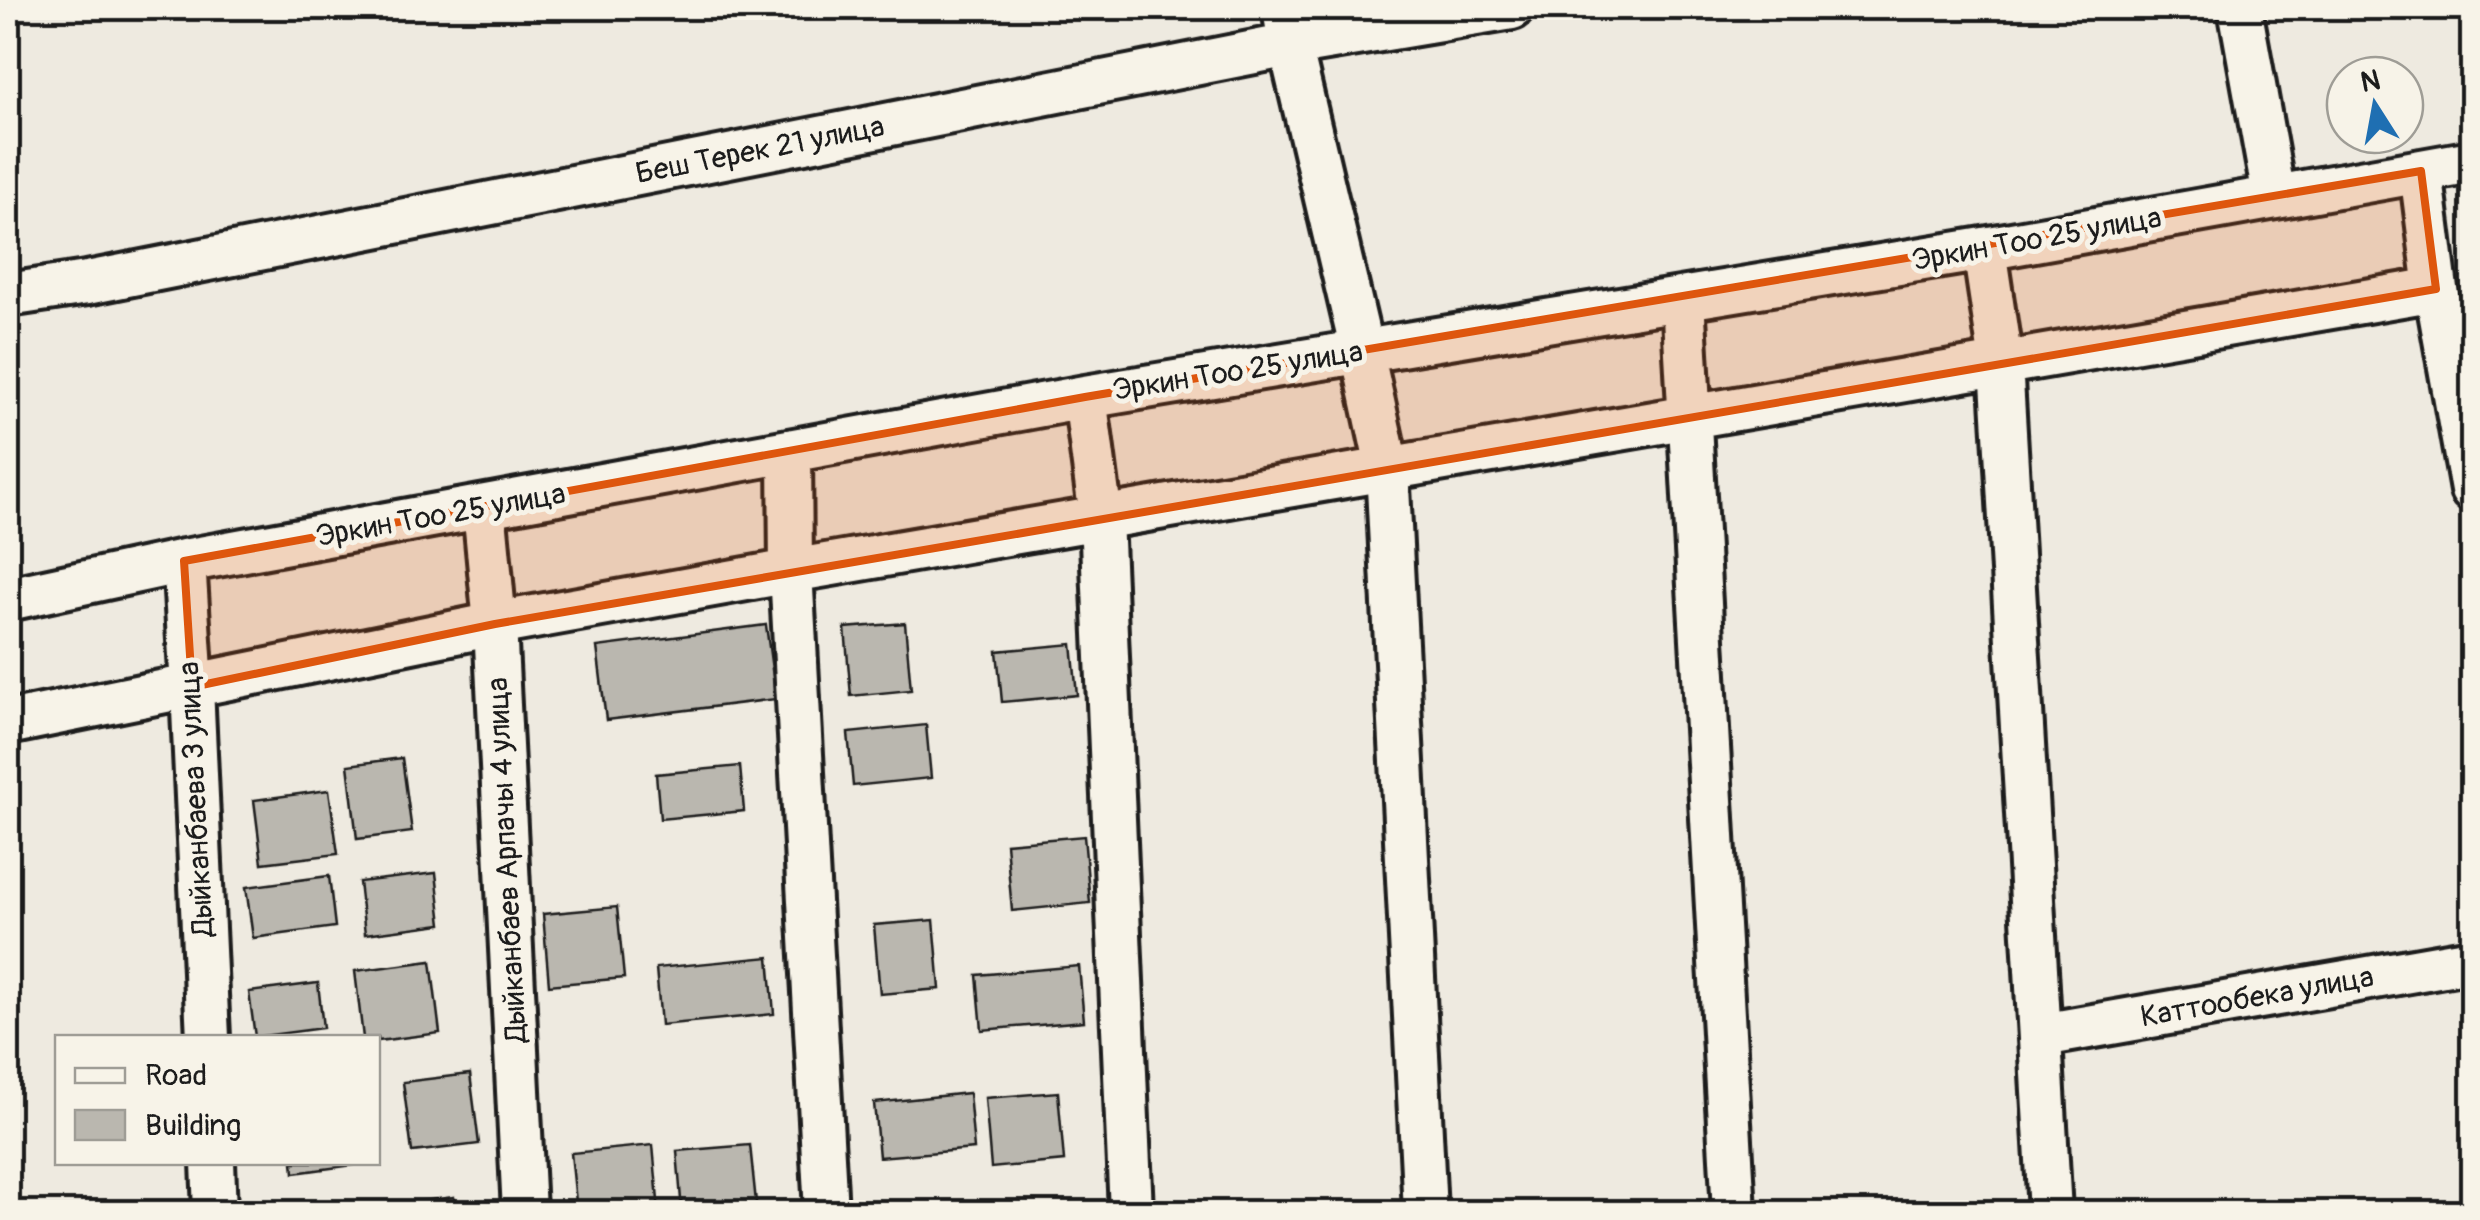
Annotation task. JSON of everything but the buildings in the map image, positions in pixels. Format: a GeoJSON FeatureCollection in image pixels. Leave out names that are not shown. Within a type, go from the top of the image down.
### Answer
{"type":"FeatureCollection","features":[{"type":"Feature","properties":{"kind":"street","name":"Беш Терек 21 улица"},"geometry":{"type":"LineString","coordinates":[[8,295],[107,279],[1287,26],[1512,8]]}},
{"type":"Feature","properties":{"kind":"street"},"geometry":{"type":"LineString","coordinates":[[2240,8],[2274,196]]}},
{"type":"Feature","properties":{"kind":"street"},"geometry":{"type":"LineString","coordinates":[[1287,26],[1387,467],[1426,1212]]}},
{"type":"Feature","properties":{"kind":"street","name":"Эркин Тоо 25 улица"},"geometry":{"type":"LineString","coordinates":[[8,599],[184,561],[1085,397],[1683,299],[2472,162]]}},
{"type":"Feature","properties":{"kind":"street"},"geometry":{"type":"LineString","coordinates":[[2421,171],[2436,288],[2472,490]]}},
{"type":"Feature","properties":{"kind":"street"},"geometry":{"type":"LineString","coordinates":[[1984,248],[2001,363],[2050,1212]]}},
{"type":"Feature","properties":{"kind":"street"},"geometry":{"type":"LineString","coordinates":[[8,723],[496,624],[791,570],[2436,288]]}},
{"type":"Feature","properties":{"kind":"street"},"geometry":{"type":"LineString","coordinates":[[1683,299],[1734,1212]]}},
{"type":"Feature","properties":{"kind":"street"},"geometry":{"type":"LineString","coordinates":[[1085,397],[1101,518],[1131,1212]]}},
{"type":"Feature","properties":{"kind":"street"},"geometry":{"type":"LineString","coordinates":[[790,451],[791,570],[826,1212]]}},
{"type":"Feature","properties":{"kind":"street","name":"Дыйканбаев Арпачы 4 улица"},"geometry":{"type":"LineString","coordinates":[[484,507],[496,624],[524,1212]]}},
{"type":"Feature","properties":{"kind":"street","name":"Дыйканбаева 3 улица"},"geometry":{"type":"LineString","coordinates":[[184,561],[208,1035]]}},
{"type":"Feature","properties":{"kind":"street","name":"Каттообека улица"},"geometry":{"type":"LineString","coordinates":[[2042,1035],[2472,960]]}},
{"type":"Feature","properties":{"kind":"street"},"geometry":{"type":"LineString","coordinates":[[213,1165],[216,1212]]}},
{"type":"Feature","properties":{"kind":"highlighted area"},"geometry":{"type":"Polygon","coordinates":[[[2421,171],[2436,289],[495,624],[192,687],[184,561],[1085,397],[2421,171]]]}}]}
